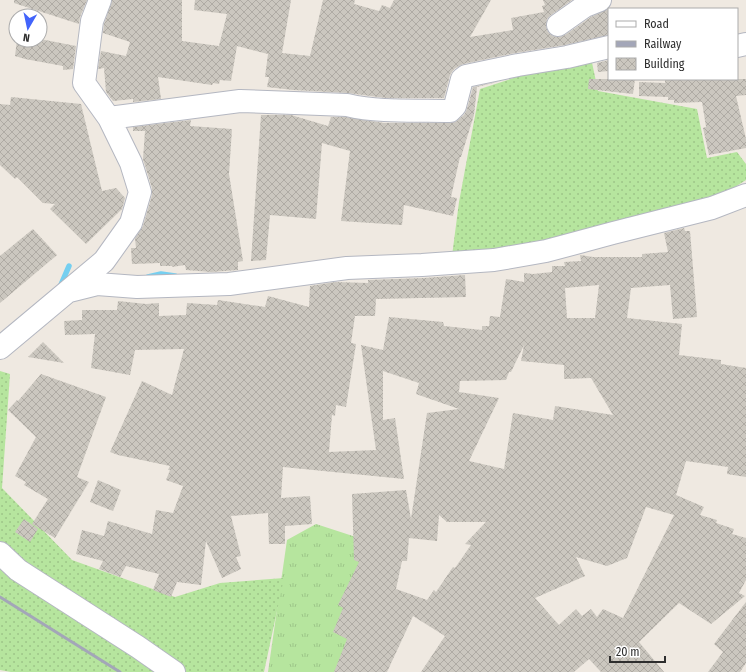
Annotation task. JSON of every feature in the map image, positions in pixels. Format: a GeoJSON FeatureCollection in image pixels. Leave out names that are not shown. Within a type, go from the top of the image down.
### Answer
{"type":"FeatureCollection","features":[{"type":"Feature","properties":{"kind":"street"},"geometry":{"type":"LineString","coordinates":[[0,348],[104,261],[131,223],[140,192],[131,163],[109,118],[84,83],[92,21],[100,0]]}},
{"type":"Feature","properties":{"kind":"street"},"geometry":{"type":"LineString","coordinates":[[558,25],[586,6],[600,0]]}},
{"type":"Feature","properties":{"kind":"street"},"geometry":{"type":"LineString","coordinates":[[109,118],[240,101],[347,105],[362,109],[450,111],[455,106],[462,79],[466,76],[567,57],[608,47]]}},
{"type":"Feature","properties":{"kind":"street"},"geometry":{"type":"LineString","coordinates":[[69,291],[97,284],[137,287],[229,284],[346,268],[494,260],[546,252],[613,232],[712,208],[746,195]]}},
{"type":"Feature","properties":{"kind":"street"},"geometry":{"type":"LineString","coordinates":[[0,553],[18,570],[138,647],[174,672]]}},
{"type":"Feature","properties":{"kind":"green space"},"geometry":{"type":"Polygon","coordinates":[[[590,53],[598,91],[697,109],[707,158],[737,152],[746,164],[746,180],[727,192],[608,226],[514,250],[452,256],[459,202],[480,89],[590,53]]]}},
{"type":"Feature","properties":{"kind":"green space"},"geometry":{"type":"Polygon","coordinates":[[[0,371],[10,374],[2,488],[72,560],[175,597],[220,583],[284,578],[264,672],[11,672],[0,670],[0,371]]]}},
{"type":"Feature","properties":{"kind":"green space"},"geometry":{"type":"Polygon","coordinates":[[[316,524],[359,538],[360,607],[337,672],[268,672],[287,540],[316,524]]]}},
{"type":"Feature","properties":{"kind":"building"},"geometry":{"type":"Polygon","coordinates":[[[14,0],[87,0],[80,17],[79,24],[48,14],[48,8],[29,8],[14,3],[14,0]]]}},
{"type":"Feature","properties":{"kind":"building"},"geometry":{"type":"Polygon","coordinates":[[[112,0],[182,0],[182,41],[219,46],[227,14],[194,10],[195,0],[291,0],[282,53],[310,56],[323,0],[355,0],[354,4],[379,11],[382,5],[390,8],[394,0],[491,0],[470,37],[513,30],[511,18],[544,12],[542,6],[545,5],[543,0],[572,0],[547,19],[546,26],[548,32],[553,36],[559,37],[565,35],[591,17],[608,8],[608,35],[565,45],[515,53],[463,64],[454,69],[450,75],[444,98],[386,98],[348,93],[267,87],[269,77],[265,77],[268,54],[237,46],[231,81],[220,80],[219,84],[213,83],[212,85],[158,77],[161,99],[133,102],[133,99],[113,101],[106,92],[104,68],[98,69],[101,51],[126,56],[130,42],[103,33],[104,24],[112,0]]]}},
{"type":"Feature","properties":{"kind":"building"},"geometry":{"type":"Polygon","coordinates":[[[48,41],[76,46],[73,69],[63,70],[63,66],[15,56],[16,48],[48,48],[48,41]]]}},
{"type":"Feature","properties":{"kind":"building"},"geometry":{"type":"Polygon","coordinates":[[[608,60],[608,71],[598,72],[597,63],[608,60]]]}},
{"type":"Feature","properties":{"kind":"building"},"geometry":{"type":"Polygon","coordinates":[[[589,79],[635,80],[633,94],[588,89],[589,79]]]}},
{"type":"Feature","properties":{"kind":"building"},"geometry":{"type":"Polygon","coordinates":[[[746,79],[746,95],[736,96],[746,139],[746,148],[709,155],[703,128],[706,127],[702,102],[674,103],[674,100],[668,100],[668,97],[639,96],[639,82],[665,83],[665,80],[746,79]]]}},
{"type":"Feature","properties":{"kind":"building"},"geometry":{"type":"Polygon","coordinates":[[[501,81],[477,87],[474,115],[460,157],[451,197],[457,198],[453,216],[404,205],[402,225],[341,221],[350,151],[322,143],[316,219],[270,215],[266,260],[251,261],[261,115],[291,115],[328,126],[331,117],[346,117],[384,123],[450,123],[455,122],[464,115],[473,87],[501,81]]]}},
{"type":"Feature","properties":{"kind":"building"},"geometry":{"type":"Polygon","coordinates":[[[11,97],[81,104],[102,191],[116,188],[125,198],[122,209],[86,244],[50,209],[55,204],[43,203],[17,177],[15,179],[0,165],[0,104],[10,105],[11,97]]]}},
{"type":"Feature","properties":{"kind":"building"},"geometry":{"type":"Polygon","coordinates":[[[191,120],[190,126],[232,129],[229,174],[243,261],[238,262],[238,270],[211,272],[186,270],[185,265],[172,267],[160,266],[160,263],[132,264],[131,248],[136,248],[135,238],[143,226],[152,195],[152,188],[143,159],[145,131],[133,131],[133,127],[191,120]]]}},
{"type":"Feature","properties":{"kind":"building"},"geometry":{"type":"Polygon","coordinates":[[[684,228],[685,231],[690,231],[697,317],[673,319],[670,285],[631,288],[627,318],[682,324],[679,355],[721,360],[721,364],[746,368],[746,477],[727,474],[728,467],[686,461],[676,495],[704,507],[700,515],[717,520],[716,523],[734,529],[732,534],[746,538],[746,580],[739,593],[745,596],[711,624],[679,603],[639,642],[664,672],[601,672],[589,659],[574,672],[421,672],[445,636],[413,616],[387,672],[334,672],[347,639],[333,632],[343,608],[338,605],[359,562],[354,560],[352,494],[406,490],[411,519],[427,413],[459,409],[416,394],[419,383],[383,371],[383,420],[395,418],[404,479],[283,467],[281,498],[310,496],[312,524],[285,526],[285,544],[269,544],[268,513],[231,516],[241,556],[236,557],[241,569],[222,578],[206,541],[201,585],[177,582],[171,597],[153,590],[159,574],[126,566],[120,577],[99,569],[103,561],[76,554],[82,530],[104,536],[108,521],[152,534],[156,510],[173,513],[183,486],[166,480],[170,466],[110,452],[142,381],[172,395],[184,349],[135,350],[130,375],[91,368],[95,334],[65,335],[64,321],[82,320],[82,310],[117,310],[118,301],[146,304],[159,303],[159,316],[186,315],[187,303],[217,305],[218,300],[265,307],[268,296],[309,307],[310,286],[335,282],[368,283],[368,280],[465,275],[466,297],[376,299],[375,316],[355,316],[351,343],[356,344],[346,407],[336,405],[335,416],[332,415],[329,452],[376,450],[361,345],[383,350],[389,317],[443,322],[444,326],[482,330],[482,326],[489,326],[490,316],[500,317],[506,279],[524,282],[524,273],[533,274],[552,272],[552,266],[565,266],[564,262],[581,261],[580,255],[593,257],[642,257],[642,254],[668,252],[664,233],[684,228]],[[599,285],[565,288],[567,318],[595,318],[599,285]],[[524,345],[511,372],[509,372],[506,380],[460,381],[459,392],[499,398],[469,461],[504,469],[513,413],[553,420],[555,406],[613,415],[591,378],[564,379],[564,365],[521,361],[524,345]],[[646,507],[627,558],[607,566],[576,557],[585,576],[535,598],[559,625],[576,609],[582,616],[591,609],[597,617],[603,609],[623,618],[674,515],[646,507]],[[439,515],[437,541],[409,538],[407,561],[402,561],[396,589],[427,600],[434,590],[436,592],[453,567],[455,568],[471,545],[465,544],[486,522],[447,522],[439,515]]]}},
{"type":"Feature","properties":{"kind":"building"},"geometry":{"type":"Polygon","coordinates":[[[33,229],[57,255],[0,303],[0,256],[33,229]]]}},
{"type":"Feature","properties":{"kind":"building"},"geometry":{"type":"Polygon","coordinates":[[[43,342],[64,363],[28,357],[43,342]]]}},
{"type":"Feature","properties":{"kind":"building"},"geometry":{"type":"Polygon","coordinates":[[[41,374],[106,397],[77,477],[89,482],[55,538],[32,524],[48,499],[24,485],[26,482],[15,476],[36,437],[8,410],[17,400],[18,401],[41,374]]]}},
{"type":"Feature","properties":{"kind":"building"},"geometry":{"type":"Polygon","coordinates":[[[98,480],[121,490],[113,511],[90,502],[98,480]]]}},
{"type":"Feature","properties":{"kind":"building"},"geometry":{"type":"Polygon","coordinates":[[[24,519],[38,529],[30,542],[15,532],[24,519]]]}},
{"type":"Feature","properties":{"kind":"building"},"geometry":{"type":"Polygon","coordinates":[[[746,602],[746,663],[740,672],[708,672],[723,652],[714,644],[746,602]]]}},
{"type":"Feature","properties":{"kind":"waterway"},"geometry":{"type":"LineString","coordinates":[[60,287],[69,266]]}},
{"type":"Feature","properties":{"kind":"waterway"},"geometry":{"type":"LineString","coordinates":[[148,277],[161,274],[175,276]]}},
{"type":"Feature","properties":{"kind":"railway"},"geometry":{"type":"LineString","coordinates":[[0,597],[120,672]]}}]}
